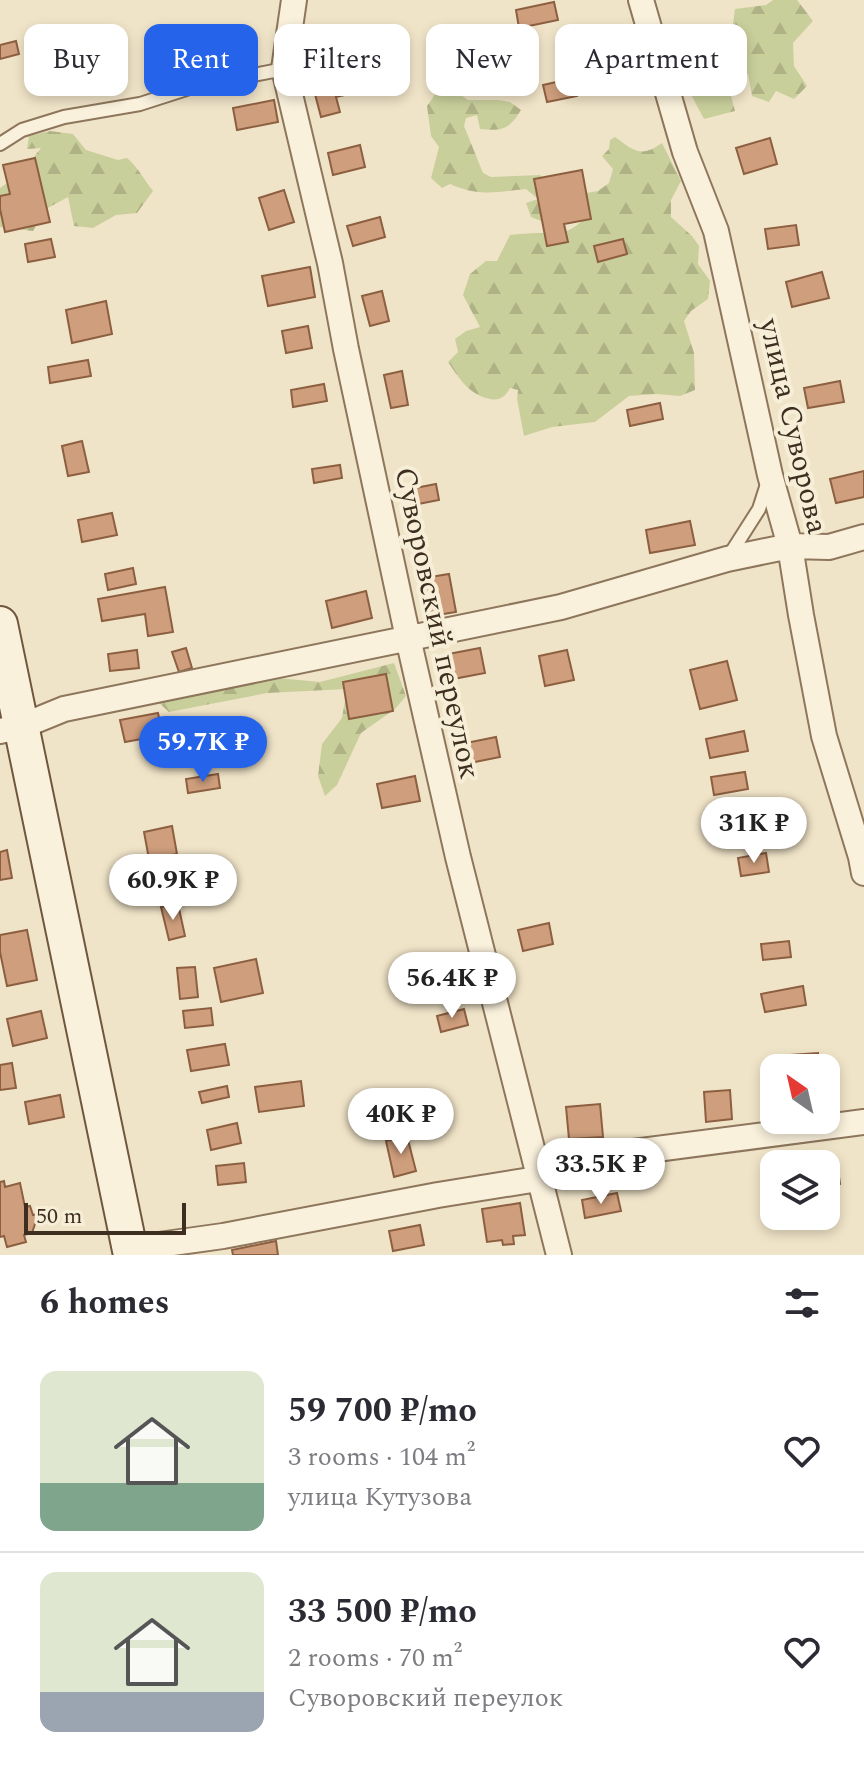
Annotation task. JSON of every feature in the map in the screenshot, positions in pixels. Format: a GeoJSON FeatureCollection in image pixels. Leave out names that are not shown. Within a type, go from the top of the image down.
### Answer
{"type":"FeatureCollection","features":[{"type":"Feature","properties":{"kind":"street","name":"Суворовский переулок"},"geometry":{"type":"LineString","coordinates":[[291,24],[294,0]]}},
{"type":"Feature","properties":{"kind":"street","name":"улица Суворова"},"geometry":{"type":"LineString","coordinates":[[641,0],[685,152],[716,231],[770,475],[790,546],[824,736],[864,873]]}},
{"type":"Feature","properties":{"kind":"street","name":"Суворовский переулок"},"geometry":{"type":"LineString","coordinates":[[290,96],[330,263],[408,638],[458,857],[559,1255]]}},
{"type":"Feature","properties":{"kind":"street"},"geometry":{"type":"LineString","coordinates":[[10,729],[64,709],[561,607],[727,559],[790,546],[829,547],[864,537]]}},
{"type":"Feature","properties":{"kind":"street"},"geometry":{"type":"LineString","coordinates":[[0,624],[10,729],[131,1252],[581,1172],[618,1154],[864,1122]]}},
{"type":"Feature","properties":{"kind":"lane"},"geometry":{"type":"LineString","coordinates":[[0,144],[22,130],[64,117],[140,104],[196,86],[274,71]]}},
{"type":"Feature","properties":{"kind":"lane"},"geometry":{"type":"LineString","coordinates":[[727,559],[759,509],[770,475]]}},
{"type":"Feature","properties":{"kind":"green space"},"geometry":{"type":"Polygon","coordinates":[[[773,0],[797,0],[813,21],[793,43],[794,66],[807,86],[794,99],[776,91],[769,102],[752,96],[747,74],[747,24],[733,24],[735,9],[766,5],[773,0]]]}},
{"type":"Feature","properties":{"kind":"green space"},"geometry":{"type":"Polygon","coordinates":[[[434,96],[510,102],[521,110],[513,122],[499,129],[480,129],[477,115],[466,118],[464,126],[483,173],[491,177],[540,175],[559,192],[581,194],[598,191],[609,183],[613,169],[602,156],[609,149],[610,140],[615,137],[638,151],[655,148],[662,143],[681,181],[671,200],[671,217],[699,246],[698,264],[710,281],[708,299],[691,311],[684,321],[694,353],[695,390],[680,396],[629,396],[595,422],[552,427],[524,436],[518,390],[510,388],[502,398],[490,399],[470,390],[448,362],[458,352],[455,339],[466,331],[480,327],[463,295],[470,274],[486,261],[497,261],[510,235],[563,232],[574,228],[585,218],[549,224],[531,217],[526,203],[538,199],[526,189],[479,192],[450,184],[442,188],[431,178],[439,147],[431,136],[427,106],[434,96]]]}},
{"type":"Feature","properties":{"kind":"green space"},"geometry":{"type":"Polygon","coordinates":[[[692,96],[731,96],[735,111],[704,119],[692,96]]]}},
{"type":"Feature","properties":{"kind":"green space"},"geometry":{"type":"Polygon","coordinates":[[[50,131],[73,134],[86,150],[118,160],[127,158],[153,191],[137,213],[116,215],[93,228],[74,226],[68,197],[46,209],[33,231],[0,227],[0,188],[20,174],[41,148],[27,149],[29,136],[50,131]]]}},
{"type":"Feature","properties":{"kind":"green space"},"geometry":{"type":"Polygon","coordinates":[[[394,663],[406,696],[395,709],[361,733],[337,785],[325,796],[318,776],[322,744],[342,718],[347,689],[267,693],[169,712],[158,702],[278,678],[320,682],[394,663]]]}},
{"type":"Feature","properties":{"kind":"building"},"geometry":{"type":"Polygon","coordinates":[[[554,2],[558,20],[518,24],[516,10],[554,2]]]}},
{"type":"Feature","properties":{"kind":"building"},"geometry":{"type":"Polygon","coordinates":[[[16,41],[19,54],[0,59],[0,45],[16,41]]]}},
{"type":"Feature","properties":{"kind":"building"},"geometry":{"type":"Polygon","coordinates":[[[555,82],[555,96],[577,96],[547,102],[543,85],[555,82]]]}},
{"type":"Feature","properties":{"kind":"building"},"geometry":{"type":"Polygon","coordinates":[[[315,96],[340,96],[336,97],[340,112],[321,117],[315,96]]]}},
{"type":"Feature","properties":{"kind":"building"},"geometry":{"type":"Polygon","coordinates":[[[274,100],[278,122],[237,130],[233,108],[274,100]]]}},
{"type":"Feature","properties":{"kind":"building"},"geometry":{"type":"Polygon","coordinates":[[[770,138],[777,164],[744,174],[736,148],[770,138]]]}},
{"type":"Feature","properties":{"kind":"building"},"geometry":{"type":"Polygon","coordinates":[[[360,145],[365,167],[333,175],[328,153],[360,145]]]}},
{"type":"Feature","properties":{"kind":"building"},"geometry":{"type":"Polygon","coordinates":[[[35,158],[50,222],[5,232],[0,196],[10,194],[3,165],[35,158]]]}},
{"type":"Feature","properties":{"kind":"building"},"geometry":{"type":"Polygon","coordinates":[[[582,170],[591,219],[564,224],[568,242],[547,246],[534,179],[582,170]]]}},
{"type":"Feature","properties":{"kind":"building"},"geometry":{"type":"Polygon","coordinates":[[[284,190],[294,222],[269,230],[259,198],[284,190]]]}},
{"type":"Feature","properties":{"kind":"building"},"geometry":{"type":"Polygon","coordinates":[[[380,217],[385,237],[353,246],[347,226],[380,217]]]}},
{"type":"Feature","properties":{"kind":"building"},"geometry":{"type":"Polygon","coordinates":[[[796,225],[799,245],[768,249],[765,229],[796,225]]]}},
{"type":"Feature","properties":{"kind":"building"},"geometry":{"type":"Polygon","coordinates":[[[51,239],[55,257],[28,262],[25,244],[51,239]]]}},
{"type":"Feature","properties":{"kind":"building"},"geometry":{"type":"Polygon","coordinates":[[[623,239],[627,254],[598,262],[594,246],[623,239]]]}},
{"type":"Feature","properties":{"kind":"building"},"geometry":{"type":"Polygon","coordinates":[[[310,267],[315,297],[268,306],[262,276],[310,267]]]}},
{"type":"Feature","properties":{"kind":"building"},"geometry":{"type":"Polygon","coordinates":[[[822,272],[829,298],[792,307],[786,282],[822,272]]]}},
{"type":"Feature","properties":{"kind":"building"},"geometry":{"type":"Polygon","coordinates":[[[382,291],[389,321],[370,326],[362,296],[382,291]]]}},
{"type":"Feature","properties":{"kind":"building"},"geometry":{"type":"Polygon","coordinates":[[[106,301],[112,334],[72,343],[66,310],[106,301]]]}},
{"type":"Feature","properties":{"kind":"building"},"geometry":{"type":"Polygon","coordinates":[[[308,326],[312,348],[286,353],[282,331],[308,326]]]}},
{"type":"Feature","properties":{"kind":"building"},"geometry":{"type":"Polygon","coordinates":[[[88,360],[91,376],[50,383],[48,367],[88,360]]]}},
{"type":"Feature","properties":{"kind":"building"},"geometry":{"type":"Polygon","coordinates":[[[402,371],[408,405],[391,408],[384,375],[402,371]]]}},
{"type":"Feature","properties":{"kind":"building"},"geometry":{"type":"Polygon","coordinates":[[[840,381],[844,402],[808,408],[804,388],[840,381]]]}},
{"type":"Feature","properties":{"kind":"building"},"geometry":{"type":"Polygon","coordinates":[[[324,384],[327,401],[293,407],[291,390],[324,384]]]}},
{"type":"Feature","properties":{"kind":"building"},"geometry":{"type":"Polygon","coordinates":[[[660,403],[663,419],[630,426],[627,410],[660,403]]]}},
{"type":"Feature","properties":{"kind":"building"},"geometry":{"type":"Polygon","coordinates":[[[82,441],[89,472],[68,476],[62,446],[82,441]]]}},
{"type":"Feature","properties":{"kind":"building"},"geometry":{"type":"Polygon","coordinates":[[[340,465],[342,478],[314,483],[312,469],[340,465]]]}},
{"type":"Feature","properties":{"kind":"building"},"geometry":{"type":"Polygon","coordinates":[[[864,471],[864,497],[836,503],[830,479],[864,471]]]}},
{"type":"Feature","properties":{"kind":"building"},"geometry":{"type":"Polygon","coordinates":[[[436,484],[439,500],[413,505],[410,489],[436,484]]]}},
{"type":"Feature","properties":{"kind":"building"},"geometry":{"type":"Polygon","coordinates":[[[112,513],[117,535],[82,542],[78,520],[112,513]]]}},
{"type":"Feature","properties":{"kind":"building"},"geometry":{"type":"Polygon","coordinates":[[[690,521],[695,545],[650,553],[646,530],[690,521]]]}},
{"type":"Feature","properties":{"kind":"building"},"geometry":{"type":"Polygon","coordinates":[[[133,568],[136,584],[108,590],[105,574],[133,568]]]}},
{"type":"Feature","properties":{"kind":"building"},"geometry":{"type":"Polygon","coordinates":[[[449,574],[456,612],[431,616],[424,578],[449,574]]]}},
{"type":"Feature","properties":{"kind":"building"},"geometry":{"type":"Polygon","coordinates":[[[165,587],[173,632],[148,636],[145,614],[102,621],[98,599],[165,587]]]}},
{"type":"Feature","properties":{"kind":"building"},"geometry":{"type":"Polygon","coordinates":[[[366,591],[372,618],[332,628],[326,601],[366,591]]]}},
{"type":"Feature","properties":{"kind":"building"},"geometry":{"type":"Polygon","coordinates":[[[186,648],[192,668],[179,672],[172,652],[186,648]]]}},
{"type":"Feature","properties":{"kind":"building"},"geometry":{"type":"Polygon","coordinates":[[[480,648],[485,673],[448,680],[443,655],[480,648]]]}},
{"type":"Feature","properties":{"kind":"building"},"geometry":{"type":"Polygon","coordinates":[[[137,650],[139,668],[110,671],[108,654],[137,650]]]}},
{"type":"Feature","properties":{"kind":"building"},"geometry":{"type":"Polygon","coordinates":[[[567,650],[574,680],[545,686],[539,656],[567,650]]]}},
{"type":"Feature","properties":{"kind":"building"},"geometry":{"type":"Polygon","coordinates":[[[727,661],[737,700],[700,709],[690,670],[727,661]]]}},
{"type":"Feature","properties":{"kind":"building"},"geometry":{"type":"Polygon","coordinates":[[[386,674],[393,711],[349,719],[343,682],[386,674]]]}},
{"type":"Feature","properties":{"kind":"building"},"geometry":{"type":"Polygon","coordinates":[[[158,713],[163,735],[125,742],[120,720],[158,713]]]}},
{"type":"Feature","properties":{"kind":"building"},"geometry":{"type":"Polygon","coordinates":[[[744,731],[748,751],[710,758],[706,739],[744,731]]]}},
{"type":"Feature","properties":{"kind":"building"},"geometry":{"type":"Polygon","coordinates":[[[496,737],[500,757],[470,763],[466,743],[496,737]]]}},
{"type":"Feature","properties":{"kind":"building"},"geometry":{"type":"Polygon","coordinates":[[[745,772],[748,789],[714,795],[711,777],[745,772]]]}},
{"type":"Feature","properties":{"kind":"building"},"geometry":{"type":"Polygon","coordinates":[[[218,774],[220,788],[188,793],[186,779],[218,774]]]}},
{"type":"Feature","properties":{"kind":"building"},"geometry":{"type":"Polygon","coordinates":[[[415,776],[420,801],[382,808],[377,784],[415,776]]]}},
{"type":"Feature","properties":{"kind":"building"},"geometry":{"type":"Polygon","coordinates":[[[172,826],[177,854],[149,859],[144,832],[172,826]]]}},
{"type":"Feature","properties":{"kind":"building"},"geometry":{"type":"Polygon","coordinates":[[[7,850],[12,878],[0,880],[0,852],[7,850]]]}},
{"type":"Feature","properties":{"kind":"building"},"geometry":{"type":"Polygon","coordinates":[[[766,853],[769,872],[741,876],[738,858],[766,853]]]}},
{"type":"Feature","properties":{"kind":"building"},"geometry":{"type":"Polygon","coordinates":[[[178,904],[185,936],[169,940],[161,907],[178,904]]]}},
{"type":"Feature","properties":{"kind":"building"},"geometry":{"type":"Polygon","coordinates":[[[549,923],[553,944],[523,951],[518,930],[549,923]]]}},
{"type":"Feature","properties":{"kind":"building"},"geometry":{"type":"Polygon","coordinates":[[[27,930],[37,980],[7,986],[0,935],[27,930]]]}},
{"type":"Feature","properties":{"kind":"building"},"geometry":{"type":"Polygon","coordinates":[[[789,941],[791,957],[763,960],[761,944],[789,941]]]}},
{"type":"Feature","properties":{"kind":"building"},"geometry":{"type":"Polygon","coordinates":[[[256,959],[263,993],[221,1002],[214,968],[256,959]]]}},
{"type":"Feature","properties":{"kind":"building"},"geometry":{"type":"Polygon","coordinates":[[[195,967],[198,997],[180,999],[177,968],[195,967]]]}},
{"type":"Feature","properties":{"kind":"building"},"geometry":{"type":"Polygon","coordinates":[[[803,986],[806,1005],[765,1012],[761,994],[803,986]]]}},
{"type":"Feature","properties":{"kind":"building"},"geometry":{"type":"Polygon","coordinates":[[[211,1008],[213,1025],[185,1028],[183,1011],[211,1008]]]}},
{"type":"Feature","properties":{"kind":"building"},"geometry":{"type":"Polygon","coordinates":[[[464,1009],[468,1025],[441,1032],[437,1016],[464,1009]]]}},
{"type":"Feature","properties":{"kind":"building"},"geometry":{"type":"Polygon","coordinates":[[[41,1011],[47,1038],[13,1046],[7,1019],[41,1011]]]}},
{"type":"Feature","properties":{"kind":"building"},"geometry":{"type":"Polygon","coordinates":[[[225,1044],[229,1065],[191,1071],[187,1050],[225,1044]]]}},
{"type":"Feature","properties":{"kind":"building"},"geometry":{"type":"Polygon","coordinates":[[[12,1063],[16,1088],[0,1090],[0,1065],[12,1063]]]}},
{"type":"Feature","properties":{"kind":"building"},"geometry":{"type":"Polygon","coordinates":[[[301,1081],[304,1106],[259,1112],[255,1087],[301,1081]]]}},
{"type":"Feature","properties":{"kind":"building"},"geometry":{"type":"Polygon","coordinates":[[[227,1086],[229,1097],[202,1103],[199,1092],[227,1086]]]}},
{"type":"Feature","properties":{"kind":"building"},"geometry":{"type":"Polygon","coordinates":[[[730,1090],[732,1119],[706,1122],[704,1092],[730,1090]]]}},
{"type":"Feature","properties":{"kind":"building"},"geometry":{"type":"Polygon","coordinates":[[[60,1095],[64,1117],[29,1124],[25,1102],[60,1095]]]}},
{"type":"Feature","properties":{"kind":"building"},"geometry":{"type":"Polygon","coordinates":[[[600,1104],[603,1137],[569,1139],[566,1107],[600,1104]]]}},
{"type":"Feature","properties":{"kind":"building"},"geometry":{"type":"Polygon","coordinates":[[[237,1123],[241,1143],[211,1150],[207,1130],[237,1123]]]}},
{"type":"Feature","properties":{"kind":"building"},"geometry":{"type":"Polygon","coordinates":[[[407,1136],[416,1171],[394,1177],[386,1141],[407,1136]]]}},
{"type":"Feature","properties":{"kind":"building"},"geometry":{"type":"Polygon","coordinates":[[[244,1163],[246,1182],[218,1185],[216,1166],[244,1163]]]}},
{"type":"Feature","properties":{"kind":"building"},"geometry":{"type":"Polygon","coordinates":[[[4,1181],[5,1187],[20,1183],[25,1207],[30,1206],[33,1215],[38,1214],[40,1223],[35,1224],[32,1233],[24,1235],[26,1242],[7,1247],[4,1236],[0,1237],[0,1182],[4,1181]]]}},
{"type":"Feature","properties":{"kind":"building"},"geometry":{"type":"Polygon","coordinates":[[[617,1193],[621,1211],[585,1218],[582,1200],[617,1193]]]}},
{"type":"Feature","properties":{"kind":"building"},"geometry":{"type":"Polygon","coordinates":[[[520,1203],[525,1235],[513,1236],[514,1244],[503,1245],[502,1240],[487,1242],[482,1209],[520,1203]]]}},
{"type":"Feature","properties":{"kind":"building"},"geometry":{"type":"Polygon","coordinates":[[[420,1225],[424,1245],[393,1251],[389,1231],[420,1225]]]}},
{"type":"Feature","properties":{"kind":"building"},"geometry":{"type":"Polygon","coordinates":[[[276,1241],[278,1255],[233,1255],[232,1250],[276,1241]]]}}]}
